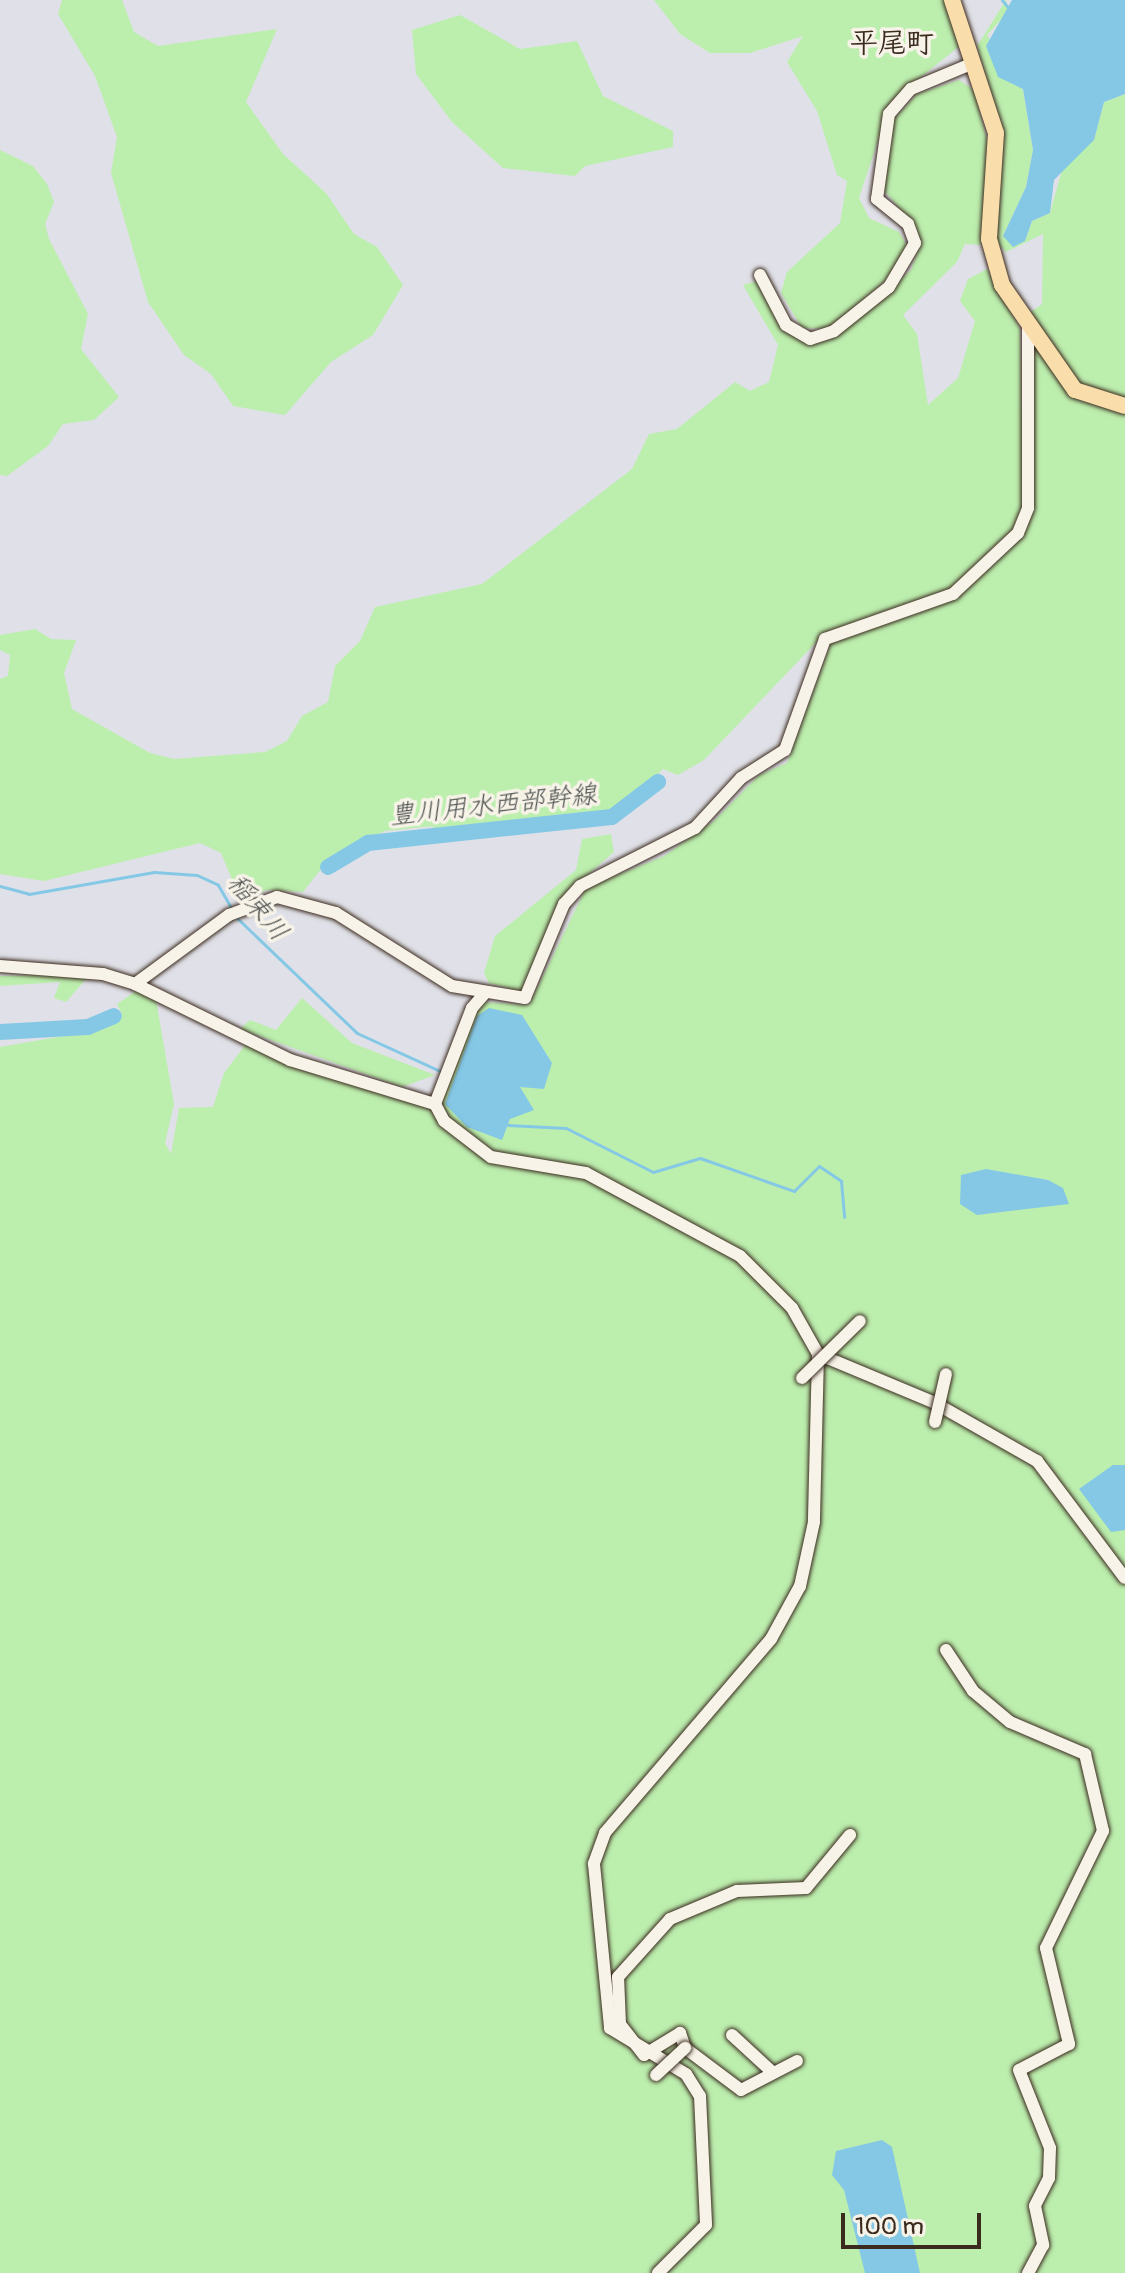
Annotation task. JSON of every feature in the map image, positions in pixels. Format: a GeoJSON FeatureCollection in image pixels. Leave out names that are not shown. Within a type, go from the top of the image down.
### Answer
{"type":"FeatureCollection","features":[{"type":"Feature","properties":{"kind":"main road"},"geometry":{"type":"LineString","coordinates":[[952,0],[996,133],[992,259],[1028,328],[1075,390],[1125,406]]}},
{"type":"Feature","properties":{"kind":"street"},"geometry":{"type":"LineString","coordinates":[[760,275],[786,325],[810,339],[834,331],[889,287],[915,243],[908,224],[877,199],[889,114],[911,89],[971,64]]}},
{"type":"Feature","properties":{"kind":"street"},"geometry":{"type":"LineString","coordinates":[[135,984],[235,912],[277,897],[325,907],[444,983],[525,998],[564,904],[580,886],[695,828],[748,772],[780,756],[825,639],[953,594],[1010,543],[1028,508],[1028,328]]}},
{"type":"Feature","properties":{"kind":"street"},"geometry":{"type":"LineString","coordinates":[[0,966],[103,974],[135,984],[290,1060],[435,1104],[444,1121],[491,1157],[586,1173],[740,1256],[792,1308],[818,1354],[814,1522],[800,1586],[771,1639],[605,1833],[594,1864],[610,2028],[644,2055],[686,2074],[700,2096],[706,2225],[658,2273]]}},
{"type":"Feature","properties":{"kind":"street"},"geometry":{"type":"LineString","coordinates":[[435,1104],[485,993]]}},
{"type":"Feature","properties":{"kind":"street"},"geometry":{"type":"LineString","coordinates":[[802,1378],[860,1321]]}},
{"type":"Feature","properties":{"kind":"street"},"geometry":{"type":"LineString","coordinates":[[818,1354],[933,1402],[1037,1461],[1125,1578]]}},
{"type":"Feature","properties":{"kind":"street"},"geometry":{"type":"LineString","coordinates":[[935,1422],[946,1374]]}},
{"type":"Feature","properties":{"kind":"street"},"geometry":{"type":"LineString","coordinates":[[946,1650],[973,1691],[1010,1722],[1085,1754],[1103,1831],[1046,1948],[1069,2044],[1019,2070],[1050,2148],[1049,2178],[1035,2206],[1043,2245],[1028,2273]]}},
{"type":"Feature","properties":{"kind":"street"},"geometry":{"type":"LineString","coordinates":[[644,2055],[620,2024],[618,1977],[635,1955],[670,1919],[737,1891],[787,1894],[806,1888],[850,1835]]}},
{"type":"Feature","properties":{"kind":"street"},"geometry":{"type":"LineString","coordinates":[[644,2055],[680,2033],[685,2048],[741,2090],[771,2071],[797,2061]]}},
{"type":"Feature","properties":{"kind":"street"},"geometry":{"type":"LineString","coordinates":[[732,2035],[771,2071]]}},
{"type":"Feature","properties":{"kind":"street"},"geometry":{"type":"LineString","coordinates":[[656,2075],[685,2048]]}},
{"type":"Feature","properties":{"kind":"green space"},"geometry":{"type":"Polygon","coordinates":[[[62,0],[122,0],[134,32],[158,46],[277,29],[246,102],[283,154],[326,193],[354,234],[377,247],[403,285],[373,335],[331,362],[285,415],[233,406],[211,374],[184,355],[148,302],[111,173],[117,137],[95,76],[58,14],[62,0]]]}},
{"type":"Feature","properties":{"kind":"green space"},"geometry":{"type":"Polygon","coordinates":[[[654,0],[947,0],[961,45],[891,101],[859,198],[869,218],[899,232],[910,251],[897,271],[829,329],[802,328],[781,293],[787,272],[840,223],[847,181],[837,175],[817,111],[787,62],[803,36],[750,53],[710,53],[680,34],[654,0]]]}},
{"type":"Feature","properties":{"kind":"green space"},"geometry":{"type":"Polygon","coordinates":[[[1006,0],[1009,11],[987,35],[1023,90],[1033,150],[1026,187],[1003,236],[1025,241],[1032,221],[1050,213],[1064,163],[1094,139],[1104,102],[1125,94],[1125,401],[1081,387],[1026,315],[1042,304],[1043,234],[1006,252],[992,238],[1004,134],[977,46],[1006,0]]]}},
{"type":"Feature","properties":{"kind":"green space"},"geometry":{"type":"Polygon","coordinates":[[[460,15],[520,49],[577,41],[603,96],[673,131],[673,147],[585,166],[575,176],[503,168],[452,122],[416,74],[412,30],[460,15]]]}},
{"type":"Feature","properties":{"kind":"green space"},"geometry":{"type":"Polygon","coordinates":[[[959,80],[974,90],[990,152],[981,245],[965,244],[957,262],[903,315],[917,334],[928,405],[958,378],[975,321],[960,301],[968,279],[987,269],[1020,329],[1024,511],[1014,533],[957,588],[826,632],[704,760],[678,775],[663,769],[617,813],[433,833],[433,826],[385,831],[332,855],[303,892],[267,890],[241,901],[221,853],[200,843],[44,881],[0,874],[0,679],[8,676],[10,655],[0,650],[0,635],[35,629],[51,639],[76,640],[64,673],[72,709],[150,753],[174,759],[265,752],[287,741],[302,716],[328,702],[335,666],[360,641],[375,607],[482,584],[632,469],[649,434],[677,429],[735,382],[750,391],[769,382],[778,345],[743,285],[756,281],[781,329],[808,342],[831,338],[911,270],[919,248],[916,228],[883,189],[894,119],[917,94],[959,80]]]}},
{"type":"Feature","properties":{"kind":"green space"},"geometry":{"type":"Polygon","coordinates":[[[0,150],[33,166],[47,184],[54,202],[45,224],[49,239],[88,314],[81,349],[119,397],[94,420],[63,424],[48,446],[7,476],[0,475],[0,150]]]}},
{"type":"Feature","properties":{"kind":"green space"},"geometry":{"type":"Polygon","coordinates":[[[1034,344],[1070,391],[1125,411],[1125,2273],[0,2273],[0,1047],[104,1029],[122,1014],[117,1004],[136,991],[156,1000],[174,1104],[165,1143],[171,1154],[179,1108],[213,1107],[224,1073],[246,1044],[431,1108],[479,1002],[529,1005],[586,888],[664,856],[715,820],[759,775],[787,763],[832,640],[939,605],[1024,527],[1034,344]]]}},
{"type":"Feature","properties":{"kind":"green space"},"geometry":{"type":"Polygon","coordinates":[[[611,834],[614,852],[577,884],[524,992],[489,983],[484,973],[495,936],[576,870],[582,839],[611,834]]]}},
{"type":"Feature","properties":{"kind":"green space"},"geometry":{"type":"Polygon","coordinates":[[[82,974],[86,979],[66,1002],[54,998],[60,982],[0,986],[0,976],[82,974]]]}},
{"type":"Feature","properties":{"kind":"green space"},"geometry":{"type":"Polygon","coordinates":[[[302,998],[352,1043],[435,1075],[402,1087],[240,1029],[250,1020],[276,1030],[302,998]]]}},
{"type":"Feature","properties":{"kind":"water"},"geometry":{"type":"Polygon","coordinates":[[[1012,0],[1125,0],[1125,94],[1104,102],[1094,140],[1054,180],[1050,213],[1032,221],[1025,241],[1013,247],[1003,236],[1026,187],[1033,150],[1023,89],[998,77],[986,46],[1012,0]]]}},
{"type":"Feature","properties":{"kind":"water"},"geometry":{"type":"Polygon","coordinates":[[[489,1008],[522,1015],[552,1063],[544,1089],[520,1087],[534,1110],[510,1119],[502,1140],[467,1127],[445,1104],[477,1016],[489,1008]]]}},
{"type":"Feature","properties":{"kind":"water"},"geometry":{"type":"Polygon","coordinates":[[[986,1169],[1048,1180],[1063,1188],[1069,1204],[977,1215],[960,1204],[961,1175],[986,1169]]]}},
{"type":"Feature","properties":{"kind":"water"},"geometry":{"type":"Polygon","coordinates":[[[1113,1465],[1125,1465],[1125,1530],[1111,1532],[1079,1489],[1113,1465]]]}},
{"type":"Feature","properties":{"kind":"water"},"geometry":{"type":"Polygon","coordinates":[[[882,2140],[892,2147],[920,2273],[865,2273],[844,2190],[832,2175],[836,2151],[882,2140]]]}},
{"type":"Feature","properties":{"kind":"waterway"},"geometry":{"type":"LineString","coordinates":[[1002,0],[1010,10]]}},
{"type":"Feature","properties":{"kind":"waterway","name":"豊川用水西部幹線"},"geometry":{"type":"LineString","coordinates":[[328,867],[368,843],[612,817],[658,782]]}},
{"type":"Feature","properties":{"kind":"waterway","name":"稲束川"},"geometry":{"type":"LineString","coordinates":[[0,886],[29,894],[154,872],[197,875],[218,885],[233,911]]}},
{"type":"Feature","properties":{"kind":"waterway","name":"稲束川"},"geometry":{"type":"LineString","coordinates":[[237,918],[357,1033],[442,1072]]}},
{"type":"Feature","properties":{"kind":"waterway","name":"豊川用水西部幹線"},"geometry":{"type":"LineString","coordinates":[[0,1032],[88,1027],[114,1016]]}},
{"type":"Feature","properties":{"kind":"waterway"},"geometry":{"type":"LineString","coordinates":[[508,1125],[566,1128],[653,1172],[700,1158],[794,1191],[819,1166],[841,1181],[844,1217]]}},
{"type":"Feature","properties":{"kind":"district","name":"平尾町"},"geometry":{"type":"Point","coordinates":[892,44]}}]}
